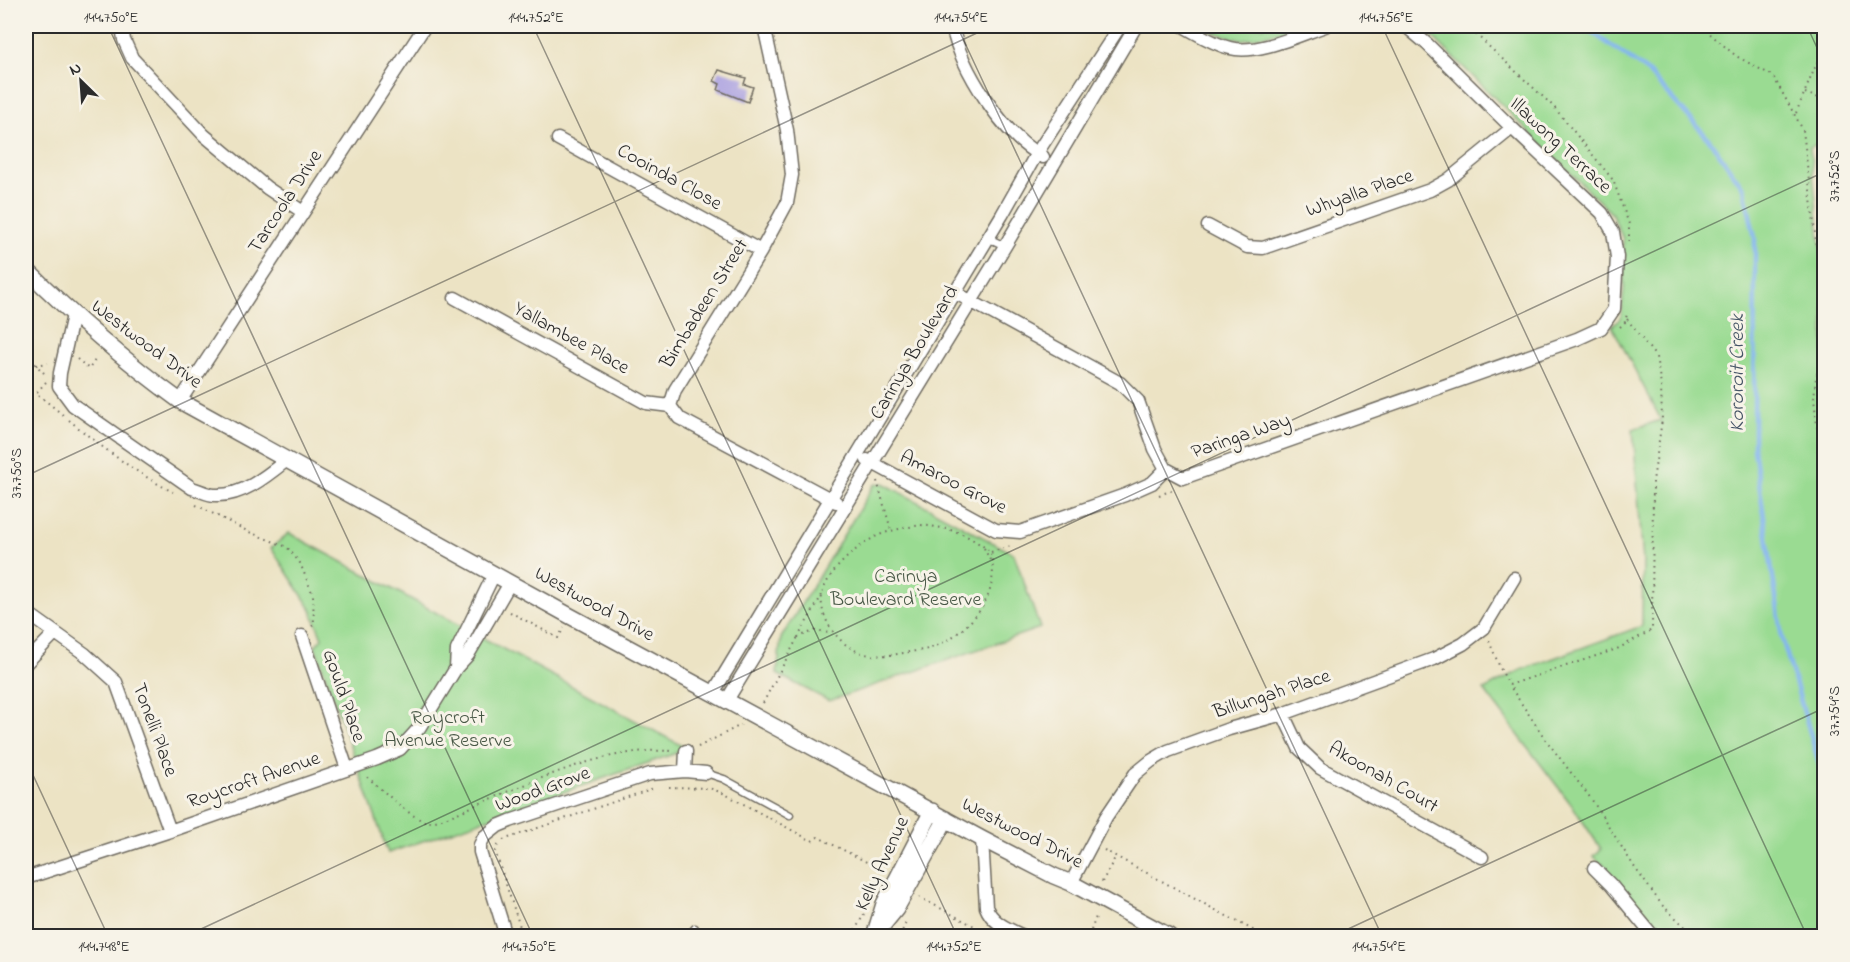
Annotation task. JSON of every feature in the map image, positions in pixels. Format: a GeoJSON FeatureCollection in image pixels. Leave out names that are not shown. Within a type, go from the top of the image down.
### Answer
{"type":"FeatureCollection","features":[{"type":"Feature","properties":{"kind":"street"},"geometry":{"type":"LineString","coordinates":[[121,26],[132,58],[204,135],[267,188],[303,212]]}},
{"type":"Feature","properties":{"kind":"street","name":"Tarcoola Drive"},"geometry":{"type":"LineString","coordinates":[[180,401],[425,26]]}},
{"type":"Feature","properties":{"kind":"street","name":"Bimbadeen Street"},"geometry":{"type":"LineString","coordinates":[[670,406],[675,390],[761,251],[787,203],[792,175],[787,130],[764,26]]}},
{"type":"Feature","properties":{"kind":"street"},"geometry":{"type":"LineString","coordinates":[[952,26],[968,72],[997,116],[1037,153],[1054,162]]}},
{"type":"Feature","properties":{"kind":"street","name":"Carinya Boulevard"},"geometry":{"type":"LineString","coordinates":[[720,697],[759,616],[1037,153],[1120,26]]}},
{"type":"Feature","properties":{"kind":"street","name":"Carinya Boulevard"},"geometry":{"type":"LineString","coordinates":[[720,697],[772,626],[1019,223],[1136,26]]}},
{"type":"Feature","properties":{"kind":"street"},"geometry":{"type":"LineString","coordinates":[[1183,26],[1230,49],[1253,49],[1325,26]]}},
{"type":"Feature","properties":{"kind":"street","name":"Illawong Terrace"},"geometry":{"type":"LineString","coordinates":[[1402,26],[1408,28],[1427,44],[1602,213],[1613,232],[1617,257],[1614,309],[1601,328]]}},
{"type":"Feature","properties":{"kind":"street","name":"Whyalla Place"},"geometry":{"type":"LineString","coordinates":[[1208,226],[1247,247],[1263,248],[1430,190],[1448,180],[1512,128]]}},
{"type":"Feature","properties":{"kind":"street","name":"Cooinda Close"},"geometry":{"type":"LineString","coordinates":[[558,139],[761,251]]}},
{"type":"Feature","properties":{"kind":"street","name":"Westwood Drive"},"geometry":{"type":"LineString","coordinates":[[26,270],[73,315],[146,376],[180,401],[756,717],[982,839],[1170,936]]}},
{"type":"Feature","properties":{"kind":"street"},"geometry":{"type":"LineString","coordinates":[[954,292],[1120,383],[1138,401],[1155,449],[1166,469]]}},
{"type":"Feature","properties":{"kind":"street","name":"Yallambee Place"},"geometry":{"type":"LineString","coordinates":[[455,298],[646,403],[670,406]]}},
{"type":"Feature","properties":{"kind":"street"},"geometry":{"type":"LineString","coordinates":[[73,315],[59,386],[73,405],[192,488],[214,496],[236,492],[264,478],[288,459]]}},
{"type":"Feature","properties":{"kind":"street","name":"Paringa Way"},"geometry":{"type":"LineString","coordinates":[[1166,469],[1183,478],[1577,339],[1601,328]]}},
{"type":"Feature","properties":{"kind":"street"},"geometry":{"type":"LineString","coordinates":[[670,406],[679,418],[845,506]]}},
{"type":"Feature","properties":{"kind":"street","name":"Amaroo Grove"},"geometry":{"type":"LineString","coordinates":[[857,453],[996,530],[1020,532],[1125,495],[1152,483],[1166,469]]}},
{"type":"Feature","properties":{"kind":"street","name":"Roycroft Avenue"},"geometry":{"type":"LineString","coordinates":[[456,668],[457,650],[495,574]]}},
{"type":"Feature","properties":{"kind":"street","name":"Billungah Place"},"geometry":{"type":"LineString","coordinates":[[1071,883],[1106,817],[1135,774],[1151,761],[1228,729],[1283,714],[1434,659],[1463,644],[1484,628],[1514,578]]}},
{"type":"Feature","properties":{"kind":"street","name":"Roycroft Avenue"},"geometry":{"type":"LineString","coordinates":[[26,878],[171,831],[347,770],[400,749],[419,728],[456,668],[468,655],[510,583]]}},
{"type":"Feature","properties":{"kind":"street","name":"Tonelli Place"},"geometry":{"type":"LineString","coordinates":[[26,612],[85,654],[116,682],[171,831]]}},
{"type":"Feature","properties":{"kind":"street"},"geometry":{"type":"LineString","coordinates":[[26,663],[55,633]]}},
{"type":"Feature","properties":{"kind":"street","name":"Gould Place"},"geometry":{"type":"LineString","coordinates":[[302,636],[347,770]]}},
{"type":"Feature","properties":{"kind":"street","name":"Akoonah Court"},"geometry":{"type":"LineString","coordinates":[[1283,714],[1299,748],[1320,768],[1482,857]]}},
{"type":"Feature","properties":{"kind":"street"},"geometry":{"type":"LineString","coordinates":[[685,771],[686,751]]}},
{"type":"Feature","properties":{"kind":"street","name":"Wood Grove"},"geometry":{"type":"LineString","coordinates":[[506,936],[480,852],[480,843],[488,834],[510,821],[636,778],[660,772],[706,773]]}},
{"type":"Feature","properties":{"kind":"street","name":"Kelly Avenue"},"geometry":{"type":"LineString","coordinates":[[874,936],[884,904],[932,811]]}},
{"type":"Feature","properties":{"kind":"street","name":"Kelly Avenue"},"geometry":{"type":"LineString","coordinates":[[874,936],[896,909],[946,819]]}},
{"type":"Feature","properties":{"kind":"street"},"geometry":{"type":"LineString","coordinates":[[982,839],[986,907],[989,915],[995,921],[1023,936]]}},
{"type":"Feature","properties":{"kind":"street"},"geometry":{"type":"LineString","coordinates":[[1594,868],[1653,936]]}},
{"type":"Feature","properties":{"kind":"lane"},"geometry":{"type":"LineString","coordinates":[[1088,74],[1102,83]]}},
{"type":"Feature","properties":{"kind":"lane"},"geometry":{"type":"LineString","coordinates":[[1002,214],[1019,223]]}},
{"type":"Feature","properties":{"kind":"lane"},"geometry":{"type":"LineString","coordinates":[[988,238],[1005,246]]}},
{"type":"Feature","properties":{"kind":"lane"},"geometry":{"type":"LineString","coordinates":[[903,376],[920,383]]}},
{"type":"Feature","properties":{"kind":"lane"},"geometry":{"type":"LineString","coordinates":[[796,554],[810,562]]}},
{"type":"Feature","properties":{"kind":"lane"},"geometry":{"type":"LineString","coordinates":[[759,616],[772,626]]}},
{"type":"Feature","properties":{"kind":"lane","name":"Wood Grove"},"geometry":{"type":"LineString","coordinates":[[706,773],[724,779],[790,815]]}},
{"type":"Feature","properties":{"kind":"lane"},"geometry":{"type":"LineString","coordinates":[[688,936],[695,928]]}},
{"type":"Feature","properties":{"kind":"path"},"geometry":{"type":"LineString","coordinates":[[1467,26],[1554,107],[1613,180],[1629,224],[1629,246]]}},
{"type":"Feature","properties":{"kind":"path"},"geometry":{"type":"LineString","coordinates":[[1701,26],[1736,56],[1773,76],[1803,130],[1824,310]]}},
{"type":"Feature","properties":{"kind":"path"},"geometry":{"type":"LineString","coordinates":[[1795,114],[1819,58],[1824,54]]}},
{"type":"Feature","properties":{"kind":"path"},"geometry":{"type":"LineString","coordinates":[[1804,93],[1824,100]]}},
{"type":"Feature","properties":{"kind":"path"},"geometry":{"type":"LineString","coordinates":[[1509,685],[1617,649],[1652,630],[1653,481],[1662,420],[1661,385],[1656,357],[1627,319],[1627,308]]}},
{"type":"Feature","properties":{"kind":"path"},"geometry":{"type":"LineString","coordinates":[[1824,350],[1814,389],[1824,485]]}},
{"type":"Feature","properties":{"kind":"path"},"geometry":{"type":"LineString","coordinates":[[876,476],[891,530]]}},
{"type":"Feature","properties":{"kind":"path"},"geometry":{"type":"LineString","coordinates":[[365,776],[411,816],[429,822],[586,761],[650,750],[686,751],[725,735],[756,717],[798,637],[822,595],[833,572],[871,539],[891,530],[921,525],[952,529],[970,537],[991,552],[993,581],[981,608],[962,631],[931,648],[873,656],[851,648],[834,635],[817,630],[798,637]]}},
{"type":"Feature","properties":{"kind":"path"},"geometry":{"type":"LineString","coordinates":[[822,595],[825,615],[834,635]]}},
{"type":"Feature","properties":{"kind":"path"},"geometry":{"type":"LineString","coordinates":[[507,610],[558,638],[570,616]]}},
{"type":"Feature","properties":{"kind":"path"},"geometry":{"type":"LineString","coordinates":[[1484,628],[1509,685],[1546,740],[1593,800],[1635,868],[1655,895],[1695,936]]}},
{"type":"Feature","properties":{"kind":"path"},"geometry":{"type":"LineString","coordinates":[[523,936],[495,851],[499,841],[659,787]]}},
{"type":"Feature","properties":{"kind":"path"},"geometry":{"type":"LineString","coordinates":[[669,787],[716,790],[812,841],[818,837],[887,872]]}},
{"type":"Feature","properties":{"kind":"path"},"geometry":{"type":"LineString","coordinates":[[1099,847],[1264,936]]}},
{"type":"Feature","properties":{"kind":"path"},"geometry":{"type":"LineString","coordinates":[[1102,882],[1116,856]]}},
{"type":"Feature","properties":{"kind":"path"},"geometry":{"type":"LineString","coordinates":[[918,897],[993,936]]}},
{"type":"Feature","properties":{"kind":"path"},"geometry":{"type":"LineString","coordinates":[[1089,936],[1097,914]]}},
{"type":"Feature","properties":{"kind":"green space"},"geometry":{"type":"Polygon","coordinates":[[[1199,26],[1303,26],[1241,40],[1199,26]]]}},
{"type":"Feature","properties":{"kind":"green space"},"geometry":{"type":"Polygon","coordinates":[[[1417,26],[1824,26],[1824,142],[1810,147],[1824,274],[1824,936],[1661,936],[1594,856],[1601,849],[1574,808],[1484,690],[1521,670],[1642,626],[1643,561],[1633,429],[1661,420],[1612,326],[1621,318],[1624,289],[1623,239],[1612,214],[1436,40],[1417,26]]]}},
{"type":"Feature","properties":{"kind":"green space","name":"Carinya Boulevard Reserve"},"geometry":{"type":"Polygon","coordinates":[[[883,483],[1014,554],[1040,628],[829,701],[777,674],[781,638],[874,485],[883,483]]]}},
{"type":"Feature","properties":{"kind":"green space","name":"Roycroft Avenue Reserve"},"geometry":{"type":"Polygon","coordinates":[[[289,533],[688,749],[388,853],[315,646],[322,638],[311,609],[271,548],[289,533]]]}},
{"type":"Feature","properties":{"kind":"building"},"geometry":{"type":"Polygon","coordinates":[[[719,70],[746,78],[744,84],[753,87],[748,102],[718,90],[720,84],[714,81],[719,70]]]}},
{"type":"Feature","properties":{"kind":"waterway","name":"Kororoit Creek"},"geometry":{"type":"LineString","coordinates":[[1583,26],[1647,71],[1708,138],[1744,189],[1755,238],[1754,449],[1782,638],[1824,780]]}}]}
